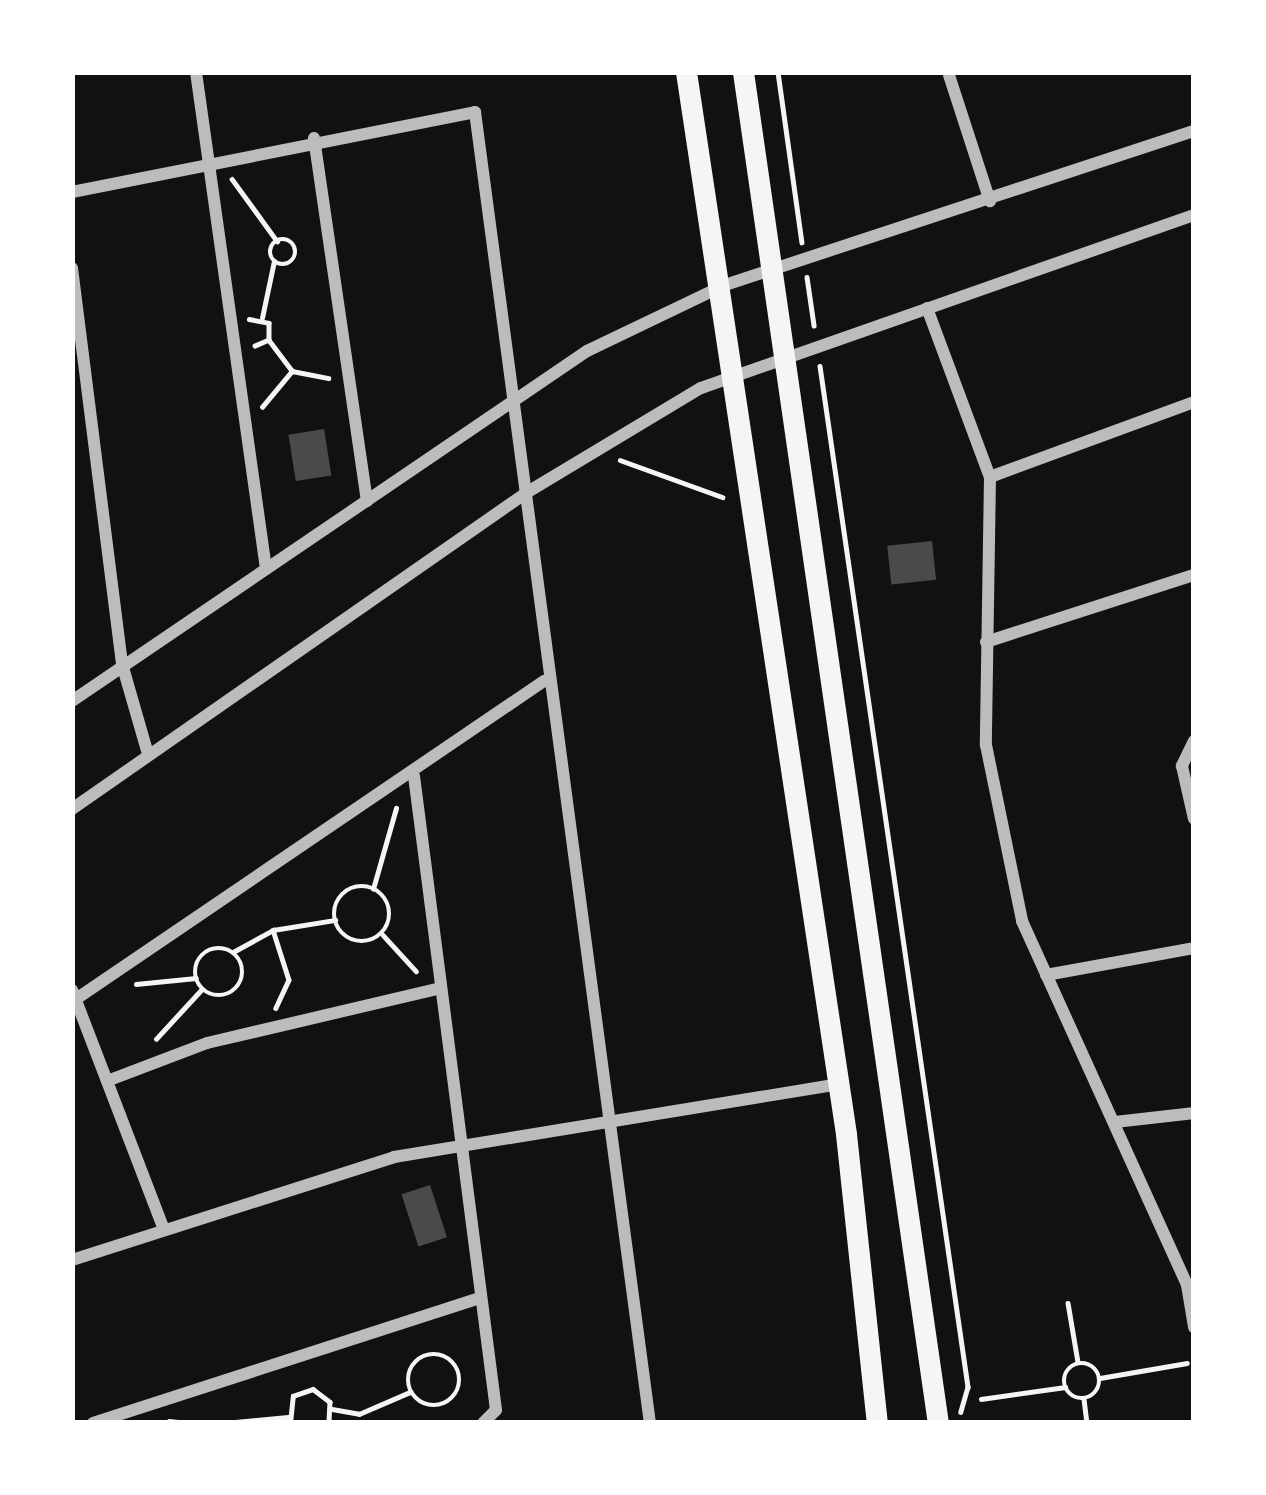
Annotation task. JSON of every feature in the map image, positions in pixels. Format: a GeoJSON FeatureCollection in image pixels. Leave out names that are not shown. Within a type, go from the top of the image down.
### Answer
{"type":"FeatureCollection","features":[{"type":"Feature","properties":{"kind":"main road"},"geometry":{"type":"LineString","coordinates":[[686,72],[724,285],[838,1084],[877,1423]]}},
{"type":"Feature","properties":{"kind":"main road"},"geometry":{"type":"LineString","coordinates":[[743,72],[777,273],[938,1423]]}},
{"type":"Feature","properties":{"kind":"street"},"geometry":{"type":"LineString","coordinates":[[196,72],[266,569]]}},
{"type":"Feature","properties":{"kind":"street"},"geometry":{"type":"LineString","coordinates":[[948,72],[990,201]]}},
{"type":"Feature","properties":{"kind":"street"},"geometry":{"type":"LineString","coordinates":[[72,192],[314,138],[475,112],[518,395],[544,681],[650,1423]]}},
{"type":"Feature","properties":{"kind":"street"},"geometry":{"type":"LineString","coordinates":[[72,701],[518,395],[724,285],[805,265],[1194,130]]}},
{"type":"Feature","properties":{"kind":"street"},"geometry":{"type":"LineString","coordinates":[[314,138],[368,501]]}},
{"type":"Feature","properties":{"kind":"street"},"geometry":{"type":"LineString","coordinates":[[72,809],[526,493],[735,373],[1194,215]]}},
{"type":"Feature","properties":{"kind":"street"},"geometry":{"type":"LineString","coordinates":[[72,268],[122,664],[148,754]]}},
{"type":"Feature","properties":{"kind":"street"},"geometry":{"type":"LineString","coordinates":[[927,308],[990,477],[986,642],[998,815],[1046,975],[1190,1284],[1194,1328]]}},
{"type":"Feature","properties":{"kind":"street"},"geometry":{"type":"LineString","coordinates":[[990,477],[1194,402]]}},
{"type":"Feature","properties":{"kind":"street"},"geometry":{"type":"LineString","coordinates":[[986,642],[1194,575]]}},
{"type":"Feature","properties":{"kind":"street"},"geometry":{"type":"LineString","coordinates":[[163,1227],[74,994],[93,988],[408,780],[544,681]]}},
{"type":"Feature","properties":{"kind":"street"},"geometry":{"type":"LineString","coordinates":[[1194,741],[1182,766],[1194,819]]}},
{"type":"Feature","properties":{"kind":"street"},"geometry":{"type":"LineString","coordinates":[[408,780],[496,1410],[482,1423]]}},
{"type":"Feature","properties":{"kind":"street"},"geometry":{"type":"LineString","coordinates":[[1046,975],[1194,948]]}},
{"type":"Feature","properties":{"kind":"street"},"geometry":{"type":"LineString","coordinates":[[107,1081],[268,1026],[436,988]]}},
{"type":"Feature","properties":{"kind":"street"},"geometry":{"type":"LineString","coordinates":[[72,1260],[163,1227],[460,1147],[838,1084]]}},
{"type":"Feature","properties":{"kind":"street"},"geometry":{"type":"LineString","coordinates":[[1115,1122],[1194,1113]]}},
{"type":"Feature","properties":{"kind":"street"},"geometry":{"type":"LineString","coordinates":[[92,1423],[478,1299]]}},
{"type":"Feature","properties":{"kind":"path"},"geometry":{"type":"LineString","coordinates":[[778,72],[968,1387],[959,1423]]}},
{"type":"Feature","properties":{"kind":"path"},"geometry":{"type":"LineString","coordinates":[[208,161],[242,187],[277,242],[296,253],[274,261]]}},
{"type":"Feature","properties":{"kind":"path"},"geometry":{"type":"LineString","coordinates":[[262,318],[277,242]]}},
{"type":"Feature","properties":{"kind":"path"},"geometry":{"type":"LineString","coordinates":[[268,340],[292,371]]}},
{"type":"Feature","properties":{"kind":"path"},"geometry":{"type":"LineString","coordinates":[[245,424],[292,371],[316,371],[353,399]]}},
{"type":"Feature","properties":{"kind":"path"},"geometry":{"type":"LineString","coordinates":[[611,456],[722,496]]}},
{"type":"Feature","properties":{"kind":"path"},"geometry":{"type":"LineString","coordinates":[[373,889],[408,780]]}},
{"type":"Feature","properties":{"kind":"path"},"geometry":{"type":"LineString","coordinates":[[335,920],[346,891],[373,889]]}},
{"type":"Feature","properties":{"kind":"path"},"geometry":{"type":"LineString","coordinates":[[373,889],[390,909],[382,934]]}},
{"type":"Feature","properties":{"kind":"path"},"geometry":{"type":"LineString","coordinates":[[196,978],[209,950],[233,952],[273,930],[335,920]]}},
{"type":"Feature","properties":{"kind":"path"},"geometry":{"type":"LineString","coordinates":[[335,920],[356,941],[382,934]]}},
{"type":"Feature","properties":{"kind":"path"},"geometry":{"type":"LineString","coordinates":[[268,1026],[289,980],[273,930]]}},
{"type":"Feature","properties":{"kind":"path"},"geometry":{"type":"LineString","coordinates":[[382,934],[436,988]]}},
{"type":"Feature","properties":{"kind":"path"},"geometry":{"type":"LineString","coordinates":[[196,978],[202,989],[220,996],[239,986],[233,952]]}},
{"type":"Feature","properties":{"kind":"path"},"geometry":{"type":"LineString","coordinates":[[93,988],[196,978]]}},
{"type":"Feature","properties":{"kind":"path"},"geometry":{"type":"LineString","coordinates":[[137,1069],[202,989]]}},
{"type":"Feature","properties":{"kind":"path"},"geometry":{"type":"LineString","coordinates":[[1065,1388],[1078,1364],[1068,1303]]}},
{"type":"Feature","properties":{"kind":"path"},"geometry":{"type":"LineString","coordinates":[[225,1423],[289,1420],[306,1390],[332,1409],[359,1414],[410,1391],[447,1403],[456,1366],[434,1354],[417,1360],[410,1391]]}},
{"type":"Feature","properties":{"kind":"path"},"geometry":{"type":"LineString","coordinates":[[1078,1364],[1100,1378],[1187,1363]]}},
{"type":"Feature","properties":{"kind":"path"},"geometry":{"type":"LineString","coordinates":[[1087,1423],[1084,1399],[1100,1378]]}},
{"type":"Feature","properties":{"kind":"path"},"geometry":{"type":"LineString","coordinates":[[981,1399],[1065,1388],[1084,1399]]}},
{"type":"Feature","properties":{"kind":"path"},"geometry":{"type":"LineString","coordinates":[[329,1423],[332,1409]]}},
{"type":"Feature","properties":{"kind":"path"},"geometry":{"type":"LineString","coordinates":[[175,1420],[187,1423]]}},
{"type":"Feature","properties":{"kind":"building"},"geometry":{"type":"Polygon","coordinates":[[[324,429],[331,475],[296,481],[288,435],[324,429]]]}},
{"type":"Feature","properties":{"kind":"building"},"geometry":{"type":"Polygon","coordinates":[[[932,541],[936,580],[891,584],[887,546],[932,541]]]}},
{"type":"Feature","properties":{"kind":"building"},"geometry":{"type":"Polygon","coordinates":[[[430,1185],[447,1237],[418,1247],[401,1194],[430,1185]]]}}]}
